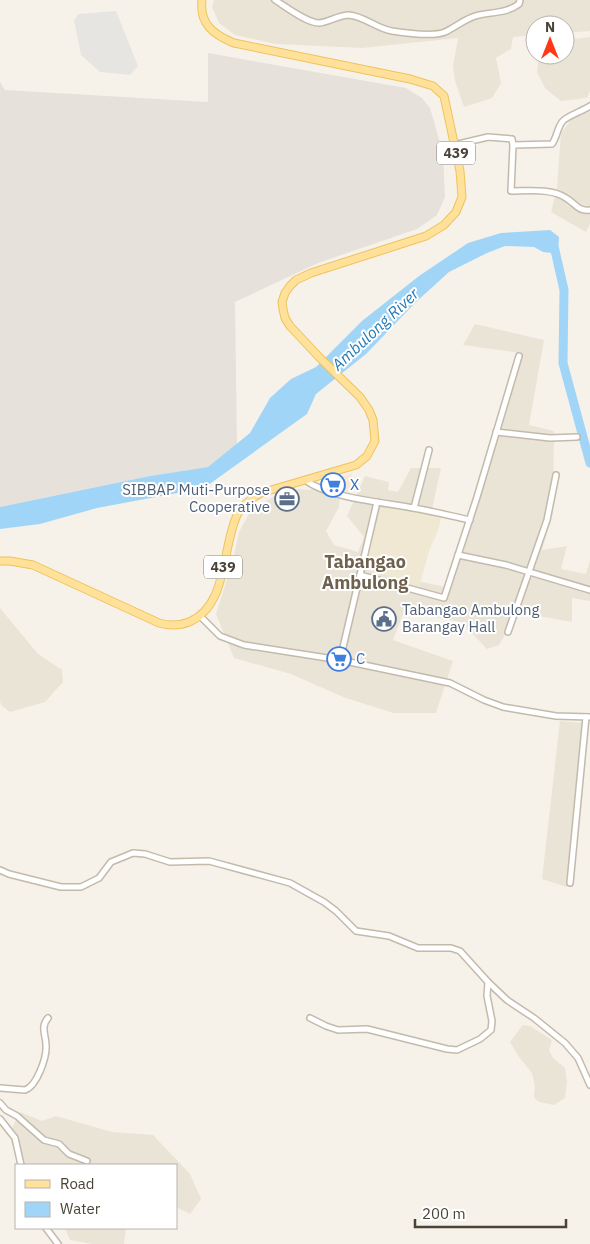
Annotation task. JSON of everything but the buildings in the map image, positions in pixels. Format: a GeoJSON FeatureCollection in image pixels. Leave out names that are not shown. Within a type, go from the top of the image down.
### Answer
{"type":"FeatureCollection","features":[{"type":"Feature","properties":{"kind":"main road","name":"439"},"geometry":{"type":"LineString","coordinates":[[200,616],[206,611],[216,595],[238,513],[253,497],[356,465],[371,451],[375,442],[374,420],[360,397],[319,357],[285,318],[282,302],[285,293],[296,280],[311,272],[435,232],[456,212],[462,197],[460,171],[444,96],[433,86],[380,72],[234,43],[219,37],[212,31],[202,14],[202,0]]}},
{"type":"Feature","properties":{"kind":"main road"},"geometry":{"type":"LineString","coordinates":[[0,561],[33,565],[166,625],[183,624],[200,616]]}},
{"type":"Feature","properties":{"kind":"street"},"geometry":{"type":"LineString","coordinates":[[276,0],[306,19],[318,23],[349,15],[378,28],[391,31],[436,34],[444,32],[477,15],[501,12],[514,8],[519,4],[520,0]]}},
{"type":"Feature","properties":{"kind":"street"},"geometry":{"type":"LineString","coordinates":[[513,145],[552,144],[557,137],[558,129],[563,120],[590,106]]}},
{"type":"Feature","properties":{"kind":"street"},"geometry":{"type":"LineString","coordinates":[[454,145],[488,137],[512,139],[511,191],[556,193],[567,198],[575,206],[590,210]]}},
{"type":"Feature","properties":{"kind":"street"},"geometry":{"type":"LineString","coordinates":[[360,575],[444,598],[470,520],[519,356]]}},
{"type":"Feature","properties":{"kind":"street"},"geometry":{"type":"LineString","coordinates":[[496,432],[550,438],[577,437]]}},
{"type":"Feature","properties":{"kind":"street"},"geometry":{"type":"LineString","coordinates":[[414,508],[429,450]]}},
{"type":"Feature","properties":{"kind":"street"},"geometry":{"type":"LineString","coordinates":[[508,632],[547,520],[556,475]]}},
{"type":"Feature","properties":{"kind":"street"},"geometry":{"type":"LineString","coordinates":[[305,480],[321,490],[470,520]]}},
{"type":"Feature","properties":{"kind":"street"},"geometry":{"type":"LineString","coordinates":[[340,660],[377,502]]}},
{"type":"Feature","properties":{"kind":"street"},"geometry":{"type":"LineString","coordinates":[[458,555],[506,565],[590,590]]}},
{"type":"Feature","properties":{"kind":"street"},"geometry":{"type":"LineString","coordinates":[[200,616],[220,636],[238,644],[340,660],[450,683],[503,707],[556,716],[588,717],[570,884]]}},
{"type":"Feature","properties":{"kind":"street"},"geometry":{"type":"LineString","coordinates":[[0,870],[9,874],[61,886],[81,887],[99,878],[111,862],[133,853],[145,854],[170,862],[209,862],[290,883],[330,907],[356,931],[389,936],[418,948],[456,948],[508,1000],[534,1018],[565,1044],[578,1058],[590,1085]]}},
{"type":"Feature","properties":{"kind":"street"},"geometry":{"type":"LineString","coordinates":[[310,1018],[338,1030],[367,1029],[455,1050],[480,1039],[491,1030],[492,1021],[487,996],[488,982]]}},
{"type":"Feature","properties":{"kind":"street"},"geometry":{"type":"LineString","coordinates":[[0,1088],[28,1089],[39,1074],[46,1054],[43,1027],[48,1018]]}},
{"type":"Feature","properties":{"kind":"street"},"geometry":{"type":"LineString","coordinates":[[0,1103],[44,1140],[59,1144],[69,1154],[87,1160]]}},
{"type":"Feature","properties":{"kind":"street"},"geometry":{"type":"LineString","coordinates":[[0,1119],[15,1138],[21,1164]]}},
{"type":"Feature","properties":{"kind":"street"},"geometry":{"type":"LineString","coordinates":[[47,1229],[58,1244]]}},
{"type":"Feature","properties":{"kind":"shaded area"},"geometry":{"type":"Polygon","coordinates":[[[214,0],[590,0],[590,31],[575,32],[575,15],[525,15],[525,36],[513,37],[511,49],[496,58],[501,83],[492,98],[464,107],[455,81],[453,66],[458,38],[362,48],[276,44],[235,35],[219,23],[212,7],[214,0]]]}},
{"type":"Feature","properties":{"kind":"shaded area"},"geometry":{"type":"Polygon","coordinates":[[[116,11],[138,66],[130,75],[100,72],[81,55],[74,20],[79,14],[116,11]]]}},
{"type":"Feature","properties":{"kind":"shaded area"},"geometry":{"type":"Polygon","coordinates":[[[590,37],[590,91],[587,98],[561,101],[545,88],[537,72],[538,65],[575,65],[575,39],[590,37]]]}},
{"type":"Feature","properties":{"kind":"shaded area"},"geometry":{"type":"Polygon","coordinates":[[[208,53],[406,88],[422,98],[430,108],[443,153],[445,197],[437,215],[417,229],[318,263],[235,302],[237,445],[208,467],[150,476],[0,507],[0,82],[5,90],[208,102],[208,53]]]}},
{"type":"Feature","properties":{"kind":"shaded area"},"geometry":{"type":"Polygon","coordinates":[[[590,112],[590,224],[586,232],[551,212],[557,188],[561,133],[575,115],[590,112]]]}},
{"type":"Feature","properties":{"kind":"shaded area"},"geometry":{"type":"Polygon","coordinates":[[[475,324],[544,340],[529,425],[554,431],[553,513],[542,550],[567,546],[561,569],[586,574],[590,560],[590,601],[572,598],[572,622],[533,615],[521,607],[499,645],[487,649],[461,622],[404,611],[393,640],[453,661],[436,713],[393,713],[343,697],[291,674],[234,658],[216,614],[233,560],[239,532],[251,510],[280,493],[299,489],[310,490],[331,478],[341,478],[339,507],[326,531],[334,545],[358,552],[364,537],[347,516],[365,476],[389,482],[388,490],[398,492],[411,468],[441,468],[432,509],[385,499],[363,569],[445,587],[518,372],[520,353],[463,345],[475,324]]]}},
{"type":"Feature","properties":{"kind":"shaded area"},"geometry":{"type":"Polygon","coordinates":[[[352,473],[350,493],[336,490],[338,478],[352,473]]]}},
{"type":"Feature","properties":{"kind":"shaded area"},"geometry":{"type":"Polygon","coordinates":[[[382,504],[442,514],[419,587],[365,568],[382,504]]]}},
{"type":"Feature","properties":{"kind":"shaded area"},"geometry":{"type":"Polygon","coordinates":[[[0,608],[38,654],[62,670],[63,682],[45,702],[10,712],[1,705],[0,701],[0,608]]]}},
{"type":"Feature","properties":{"kind":"shaded area"},"geometry":{"type":"Polygon","coordinates":[[[560,721],[584,723],[567,887],[542,879],[560,721]]]}},
{"type":"Feature","properties":{"kind":"shaded area"},"geometry":{"type":"Polygon","coordinates":[[[523,1025],[530,1026],[552,1040],[549,1050],[553,1058],[565,1068],[567,1082],[565,1098],[554,1105],[539,1102],[534,1097],[535,1087],[532,1073],[510,1042],[523,1025]]]}},
{"type":"Feature","properties":{"kind":"shaded area"},"geometry":{"type":"Polygon","coordinates":[[[20,1112],[42,1121],[56,1116],[112,1132],[153,1135],[190,1174],[201,1199],[190,1214],[178,1208],[178,1164],[22,1164],[11,1142],[13,1126],[20,1112]]]}},
{"type":"Feature","properties":{"kind":"shaded area"},"geometry":{"type":"Polygon","coordinates":[[[65,1229],[126,1229],[124,1244],[92,1244],[70,1240],[65,1229]]]}},
{"type":"Feature","properties":{"kind":"water"},"geometry":{"type":"Polygon","coordinates":[[[550,230],[559,237],[558,256],[556,258],[551,253],[543,252],[534,247],[505,246],[449,272],[416,302],[366,354],[316,394],[307,414],[204,488],[97,508],[40,524],[0,529],[0,507],[150,476],[208,467],[250,433],[270,398],[291,379],[316,367],[362,321],[419,276],[468,243],[501,233],[550,230]]]}},
{"type":"Feature","properties":{"kind":"waterway","name":"Ambulong River"},"geometry":{"type":"LineString","coordinates":[[554,246],[564,290],[563,363],[590,463]]}},
{"type":"Feature","properties":{"kind":"place","name":"X"},"geometry":{"type":"Point","coordinates":[333,485]}},
{"type":"Feature","properties":{"kind":"place","name":"SIBBAP Muti-Purpose Cooperative"},"geometry":{"type":"Point","coordinates":[287,499]}},
{"type":"Feature","properties":{"kind":"place","name":"Tabangao Ambulong Barangay Hall"},"geometry":{"type":"Point","coordinates":[384,619]}},
{"type":"Feature","properties":{"kind":"place","name":"C"},"geometry":{"type":"Point","coordinates":[339,659]}},
{"type":"Feature","properties":{"kind":"district","name":"Tabangao Ambulong"},"geometry":{"type":"Point","coordinates":[365,572]}}]}
